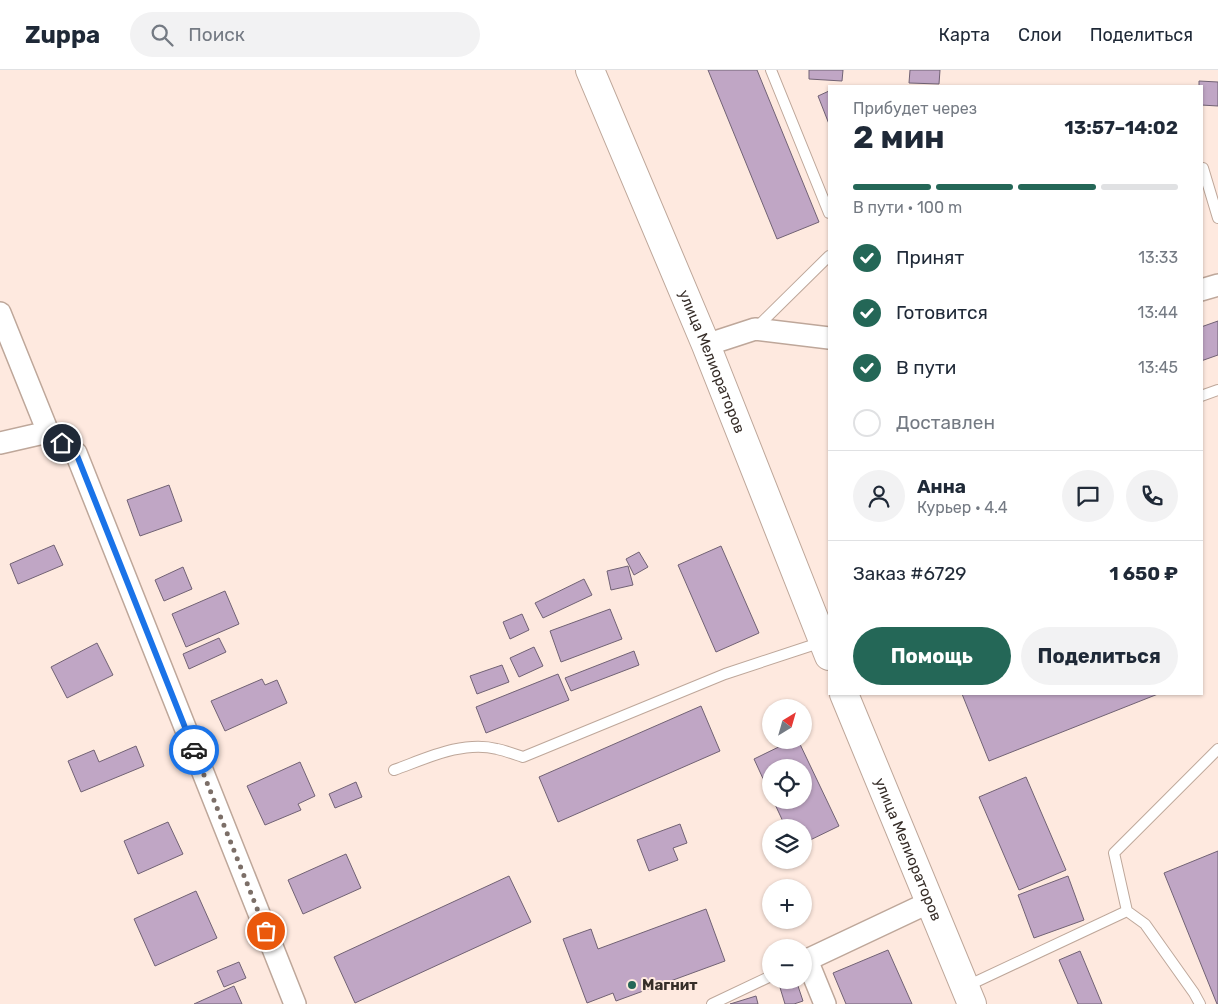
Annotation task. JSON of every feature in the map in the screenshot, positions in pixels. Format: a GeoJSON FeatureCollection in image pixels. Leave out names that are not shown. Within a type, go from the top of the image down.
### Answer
{"type":"FeatureCollection","features":[{"type":"Feature","properties":{"kind":"street","name":"улица Мелиораторов"},"geometry":{"type":"LineString","coordinates":[[590,70],[706,345],[826,649]]}},
{"type":"Feature","properties":{"kind":"street"},"geometry":{"type":"LineString","coordinates":[[1203,289],[1218,285]]}},
{"type":"Feature","properties":{"kind":"street"},"geometry":{"type":"LineString","coordinates":[[0,313],[48,432],[76,453],[295,1004]]}},
{"type":"Feature","properties":{"kind":"street"},"geometry":{"type":"LineString","coordinates":[[706,345],[755,329],[828,338]]}},
{"type":"Feature","properties":{"kind":"street"},"geometry":{"type":"LineString","coordinates":[[0,443],[48,432]]}},
{"type":"Feature","properties":{"kind":"street","name":"улица Мелиораторов"},"geometry":{"type":"LineString","coordinates":[[844,695],[969,996]]}},
{"type":"Feature","properties":{"kind":"street"},"geometry":{"type":"LineString","coordinates":[[812,957],[930,902]]}},
{"type":"Feature","properties":{"kind":"street"},"geometry":{"type":"LineString","coordinates":[[812,975],[825,1004]]}},
{"type":"Feature","properties":{"kind":"lane"},"geometry":{"type":"LineString","coordinates":[[771,70],[828,211]]}},
{"type":"Feature","properties":{"kind":"lane"},"geometry":{"type":"LineString","coordinates":[[1203,168],[1218,218]]}},
{"type":"Feature","properties":{"kind":"lane"},"geometry":{"type":"LineString","coordinates":[[755,329],[828,257]]}},
{"type":"Feature","properties":{"kind":"lane"},"geometry":{"type":"LineString","coordinates":[[1203,395],[1218,390]]}},
{"type":"Feature","properties":{"kind":"lane"},"geometry":{"type":"LineString","coordinates":[[394,770],[467,747],[495,748],[523,757],[725,674],[826,649]]}},
{"type":"Feature","properties":{"kind":"lane"},"geometry":{"type":"LineString","coordinates":[[1200,1004],[1145,924],[1127,911],[1114,853],[1218,749]]}},
{"type":"Feature","properties":{"kind":"lane"},"geometry":{"type":"LineString","coordinates":[[969,996],[1127,911]]}},
{"type":"Feature","properties":{"kind":"lane"},"geometry":{"type":"LineString","coordinates":[[712,1004],[762,980]]}},
{"type":"Feature","properties":{"kind":"building"},"geometry":{"type":"Polygon","coordinates":[[[708,70],[757,70],[819,222],[777,239],[708,70]]]}},
{"type":"Feature","properties":{"kind":"building"},"geometry":{"type":"Polygon","coordinates":[[[809,70],[843,70],[842,81],[809,79],[809,70]]]}},
{"type":"Feature","properties":{"kind":"building"},"geometry":{"type":"Polygon","coordinates":[[[910,70],[940,70],[939,84],[909,83],[910,70]]]}},
{"type":"Feature","properties":{"kind":"building"},"geometry":{"type":"Polygon","coordinates":[[[1199,81],[1218,82],[1218,106],[1203,105],[1203,85],[1199,85],[1199,81]]]}},
{"type":"Feature","properties":{"kind":"building"},"geometry":{"type":"Polygon","coordinates":[[[828,91],[828,121],[818,96],[828,91]]]}},
{"type":"Feature","properties":{"kind":"building"},"geometry":{"type":"Polygon","coordinates":[[[1218,321],[1218,355],[1203,360],[1203,326],[1218,321]]]}},
{"type":"Feature","properties":{"kind":"building"},"geometry":{"type":"Polygon","coordinates":[[[169,485],[182,521],[140,536],[127,500],[169,485]]]}},
{"type":"Feature","properties":{"kind":"building"},"geometry":{"type":"Polygon","coordinates":[[[54,545],[63,565],[18,584],[10,564],[54,545]]]}},
{"type":"Feature","properties":{"kind":"building"},"geometry":{"type":"Polygon","coordinates":[[[721,546],[759,633],[716,652],[678,565],[721,546]]]}},
{"type":"Feature","properties":{"kind":"building"},"geometry":{"type":"Polygon","coordinates":[[[639,552],[648,567],[634,575],[626,559],[639,552]]]}},
{"type":"Feature","properties":{"kind":"building"},"geometry":{"type":"Polygon","coordinates":[[[628,566],[633,585],[611,590],[607,571],[628,566]]]}},
{"type":"Feature","properties":{"kind":"building"},"geometry":{"type":"Polygon","coordinates":[[[183,567],[192,589],[164,601],[155,580],[183,567]]]}},
{"type":"Feature","properties":{"kind":"building"},"geometry":{"type":"Polygon","coordinates":[[[584,579],[592,595],[543,618],[535,603],[584,579]]]}},
{"type":"Feature","properties":{"kind":"building"},"geometry":{"type":"Polygon","coordinates":[[[225,591],[239,624],[186,647],[172,614],[225,591]]]}},
{"type":"Feature","properties":{"kind":"building"},"geometry":{"type":"Polygon","coordinates":[[[610,609],[622,639],[561,662],[550,631],[610,609]]]}},
{"type":"Feature","properties":{"kind":"building"},"geometry":{"type":"Polygon","coordinates":[[[522,614],[529,630],[510,639],[503,622],[522,614]]]}},
{"type":"Feature","properties":{"kind":"building"},"geometry":{"type":"Polygon","coordinates":[[[219,638],[226,652],[189,669],[183,654],[219,638]]]}},
{"type":"Feature","properties":{"kind":"building"},"geometry":{"type":"Polygon","coordinates":[[[97,643],[113,675],[67,698],[51,667],[97,643]]]}},
{"type":"Feature","properties":{"kind":"building"},"geometry":{"type":"Polygon","coordinates":[[[534,647],[543,666],[519,677],[510,658],[534,647]]]}},
{"type":"Feature","properties":{"kind":"building"},"geometry":{"type":"Polygon","coordinates":[[[634,651],[639,665],[571,691],[565,678],[634,651]]]}},
{"type":"Feature","properties":{"kind":"building"},"geometry":{"type":"Polygon","coordinates":[[[502,665],[509,682],[477,694],[470,676],[502,665]]]}},
{"type":"Feature","properties":{"kind":"building"},"geometry":{"type":"Polygon","coordinates":[[[558,674],[569,700],[486,733],[476,707],[558,674]]]}},
{"type":"Feature","properties":{"kind":"building"},"geometry":{"type":"Polygon","coordinates":[[[262,679],[265,685],[277,680],[287,703],[225,731],[211,701],[262,679]]]}},
{"type":"Feature","properties":{"kind":"building"},"geometry":{"type":"Polygon","coordinates":[[[962,695],[1155,695],[989,761],[962,695]]]}},
{"type":"Feature","properties":{"kind":"building"},"geometry":{"type":"Polygon","coordinates":[[[701,706],[720,751],[558,822],[539,777],[701,706]]]}},
{"type":"Feature","properties":{"kind":"building"},"geometry":{"type":"Polygon","coordinates":[[[136,746],[144,766],[81,792],[68,761],[94,750],[99,762],[136,746]]]}},
{"type":"Feature","properties":{"kind":"building"},"geometry":{"type":"Polygon","coordinates":[[[775,749],[802,749],[807,759],[762,759],[762,776],[754,759],[775,749]]]}},
{"type":"Feature","properties":{"kind":"building"},"geometry":{"type":"Polygon","coordinates":[[[300,762],[315,796],[298,804],[301,810],[265,825],[247,786],[300,762]]]}},
{"type":"Feature","properties":{"kind":"building"},"geometry":{"type":"Polygon","coordinates":[[[812,769],[839,826],[812,839],[812,819],[782,819],[777,809],[812,809],[812,769]]]}},
{"type":"Feature","properties":{"kind":"building"},"geometry":{"type":"Polygon","coordinates":[[[1026,777],[1066,870],[1019,890],[979,797],[1026,777]]]}},
{"type":"Feature","properties":{"kind":"building"},"geometry":{"type":"Polygon","coordinates":[[[356,782],[362,797],[335,808],[329,794],[356,782]]]}},
{"type":"Feature","properties":{"kind":"building"},"geometry":{"type":"Polygon","coordinates":[[[168,822],[183,854],[138,874],[124,841],[168,822]]]}},
{"type":"Feature","properties":{"kind":"building"},"geometry":{"type":"Polygon","coordinates":[[[680,824],[687,843],[673,848],[678,860],[649,871],[637,840],[680,824]]]}},
{"type":"Feature","properties":{"kind":"building"},"geometry":{"type":"Polygon","coordinates":[[[1218,851],[1218,1004],[1217,1004],[1164,873],[1218,851]]]}},
{"type":"Feature","properties":{"kind":"building"},"geometry":{"type":"Polygon","coordinates":[[[346,854],[361,888],[303,914],[288,880],[346,854]]]}},
{"type":"Feature","properties":{"kind":"building"},"geometry":{"type":"Polygon","coordinates":[[[509,876],[531,922],[355,1003],[334,957],[509,876]]]}},
{"type":"Feature","properties":{"kind":"building"},"geometry":{"type":"Polygon","coordinates":[[[1068,876],[1084,920],[1034,938],[1018,895],[1068,876]]]}},
{"type":"Feature","properties":{"kind":"building"},"geometry":{"type":"Polygon","coordinates":[[[196,891],[217,938],[155,966],[134,919],[196,891]]]}},
{"type":"Feature","properties":{"kind":"building"},"geometry":{"type":"Polygon","coordinates":[[[706,909],[725,961],[616,1001],[613,993],[587,1003],[563,939],[591,929],[598,949],[706,909]]]}},
{"type":"Feature","properties":{"kind":"building"},"geometry":{"type":"Polygon","coordinates":[[[888,950],[912,1004],[846,1004],[833,973],[888,950]]]}},
{"type":"Feature","properties":{"kind":"building"},"geometry":{"type":"Polygon","coordinates":[[[1080,951],[1102,1004],[1078,1004],[1059,960],[1080,951]]]}},
{"type":"Feature","properties":{"kind":"building"},"geometry":{"type":"Polygon","coordinates":[[[239,962],[246,978],[224,987],[217,971],[239,962]]]}},
{"type":"Feature","properties":{"kind":"building"},"geometry":{"type":"Polygon","coordinates":[[[234,986],[242,1004],[194,1004],[234,986]]]}},
{"type":"Feature","properties":{"kind":"building"},"geometry":{"type":"Polygon","coordinates":[[[780,989],[799,989],[803,1001],[785,1004],[780,989]]]}},
{"type":"Feature","properties":{"kind":"building"},"geometry":{"type":"Polygon","coordinates":[[[756,996],[758,1004],[730,1004],[756,996]]]}},
{"type":"Feature","properties":{"kind":"way so far"},"geometry":{"type":"LineString","coordinates":[[194,750],[266,931]]}},
{"type":"Feature","properties":{"kind":"place","name":"Магнит"},"geometry":{"type":"Point","coordinates":[632,985]}},
{"type":"Feature","properties":{"kind":"route"},"geometry":{"type":"LineString","coordinates":[[62,443],[76,453],[194,750]]}}]}
